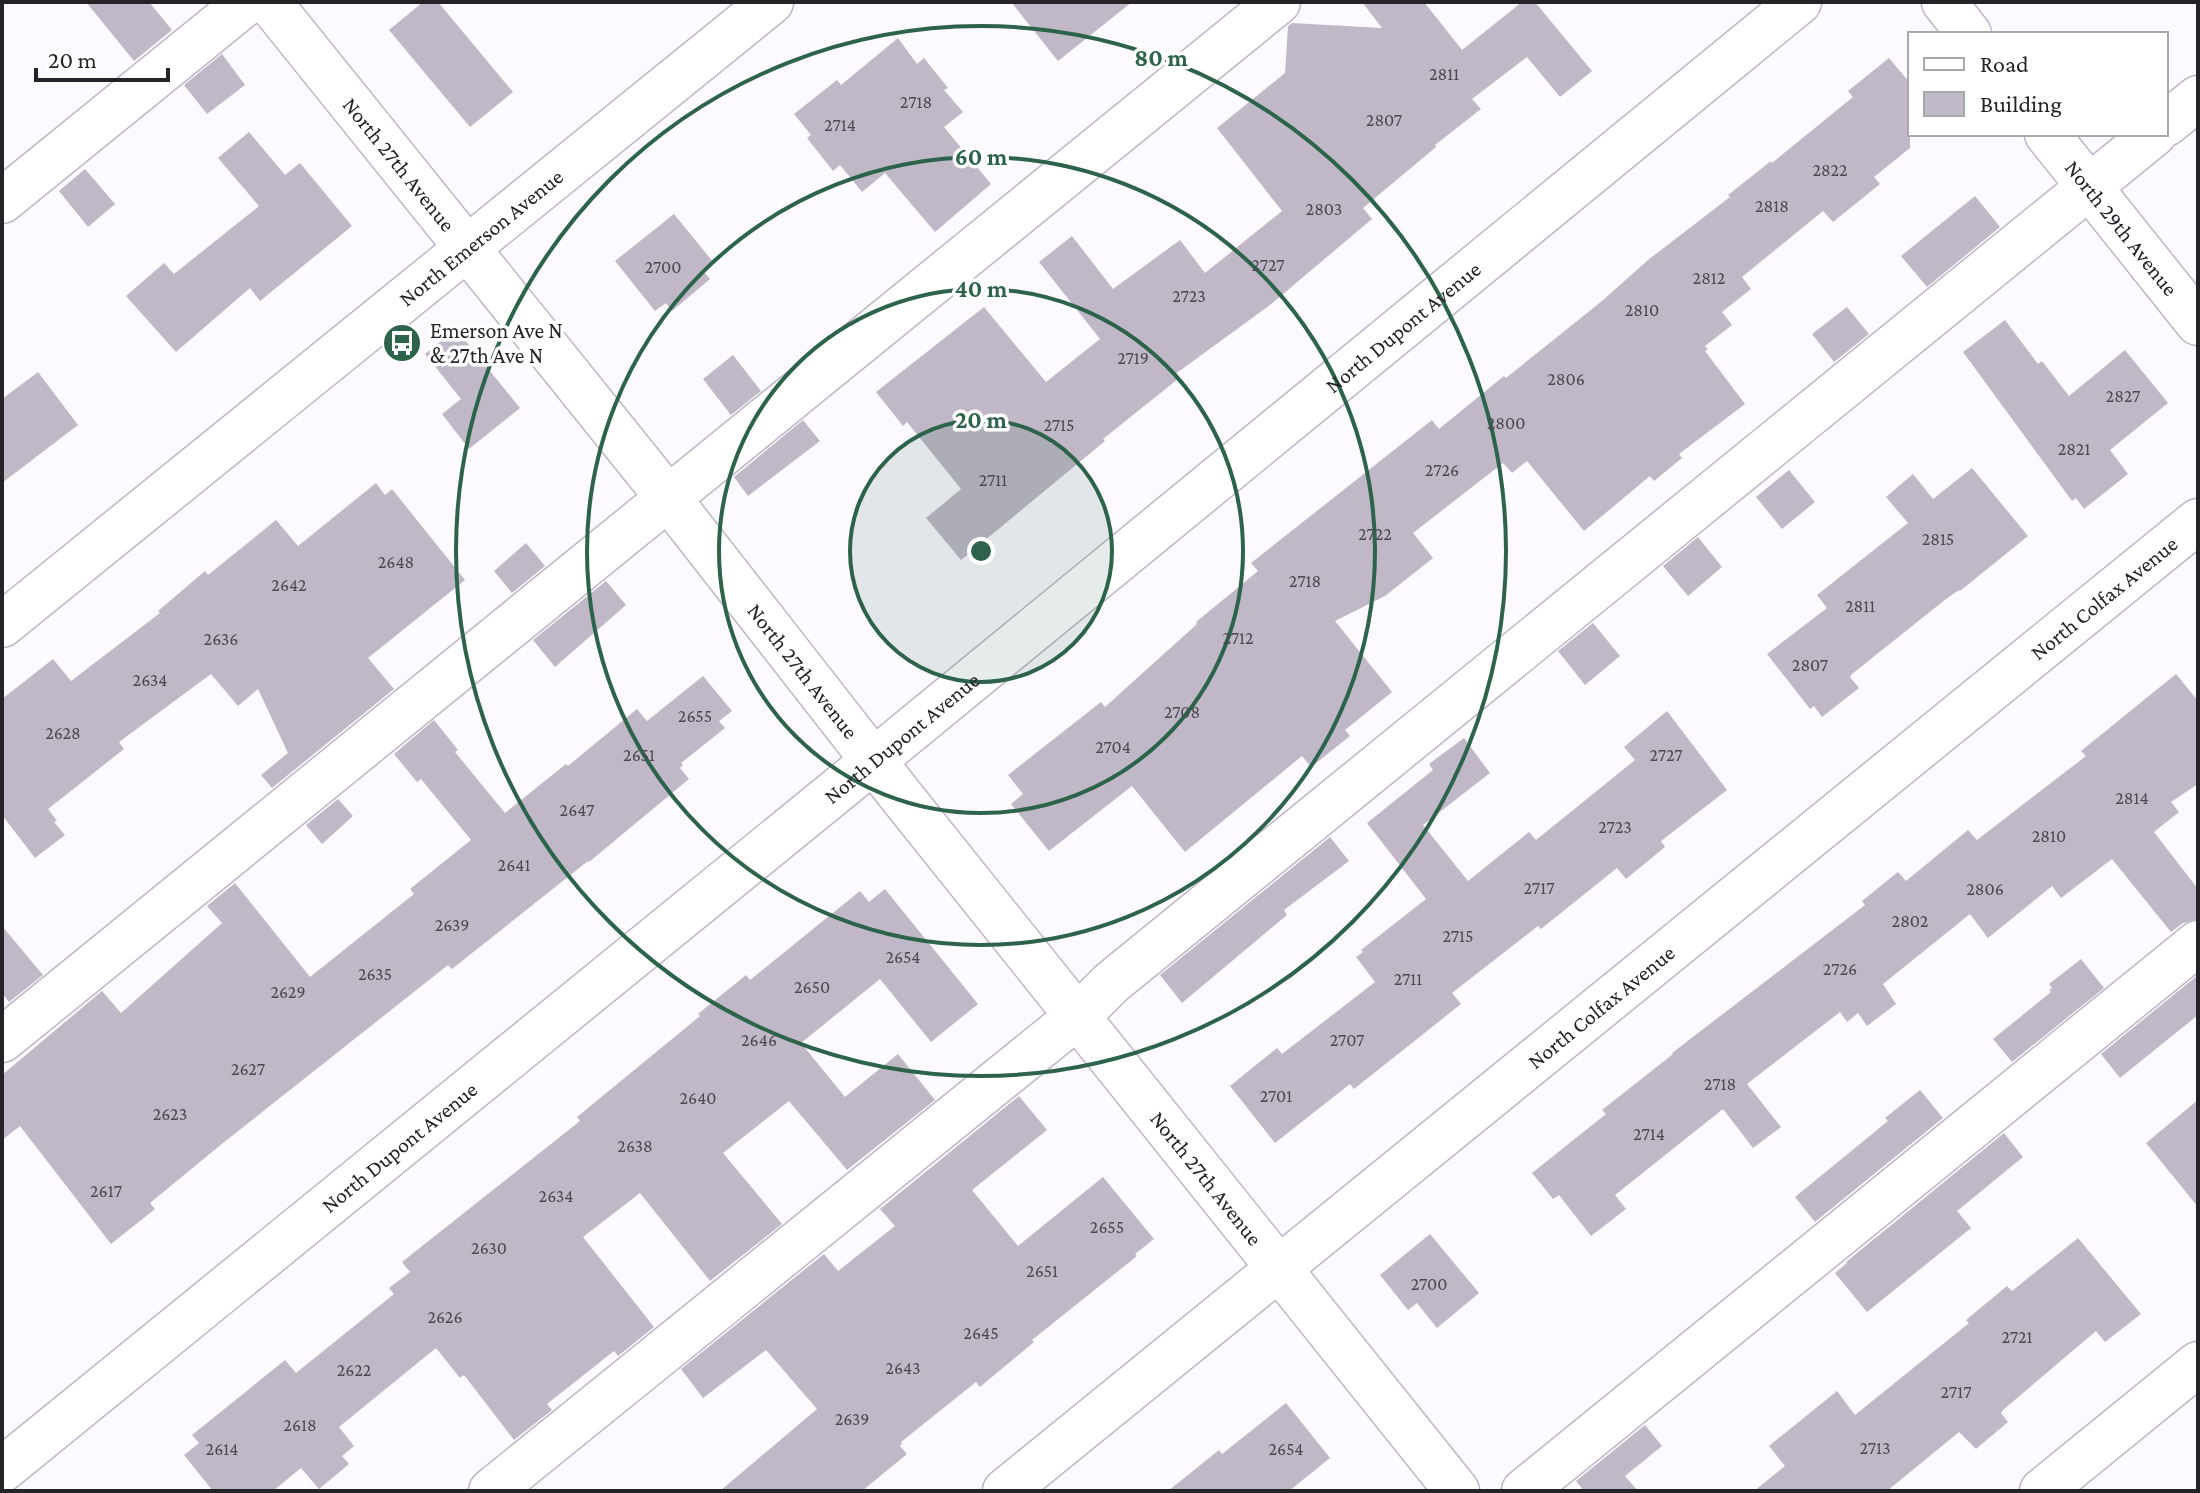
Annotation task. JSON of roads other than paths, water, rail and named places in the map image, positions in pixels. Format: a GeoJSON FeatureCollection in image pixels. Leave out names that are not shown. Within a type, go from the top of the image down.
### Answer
{"type":"FeatureCollection","features":[{"type":"Feature","properties":{"kind":"street"},"geometry":{"type":"LineString","coordinates":[[2,201],[247,2]]}},
{"type":"Feature","properties":{"kind":"street","name":"North 27th Avenue"},"geometry":{"type":"LineString","coordinates":[[269,2],[669,499],[873,760],[1457,1491]]}},
{"type":"Feature","properties":{"kind":"street","name":"North Emerson Avenue"},"geometry":{"type":"LineString","coordinates":[[2,625],[771,2]]}},
{"type":"Feature","properties":{"kind":"street"},"geometry":{"type":"LineString","coordinates":[[2,1040],[1278,2]]}},
{"type":"Feature","properties":{"kind":"street","name":"North Dupont Avenue"},"geometry":{"type":"LineString","coordinates":[[2,1470],[1799,2]]}},
{"type":"Feature","properties":{"kind":"street"},"geometry":{"type":"LineString","coordinates":[[1944,2],[1967,32]]}},
{"type":"Feature","properties":{"kind":"street"},"geometry":{"type":"LineString","coordinates":[[2168,122],[2198,98]]}},
{"type":"Feature","properties":{"kind":"street","name":"North 29th Avenue"},"geometry":{"type":"LineString","coordinates":[[2049,136],[2198,323]]}},
{"type":"Feature","properties":{"kind":"street"},"geometry":{"type":"LineString","coordinates":[[491,1491],[1078,1016],[1111,983],[2152,136]]}},
{"type":"Feature","properties":{"kind":"street","name":"North Colfax Avenue"},"geometry":{"type":"LineString","coordinates":[[1005,1491],[2198,521]]}},
{"type":"Feature","properties":{"kind":"street"},"geometry":{"type":"LineString","coordinates":[[1524,1491],[2198,943]]}},
{"type":"Feature","properties":{"kind":"street"},"geometry":{"type":"LineString","coordinates":[[2042,1491],[2198,1364]]}},
{"type":"Feature","properties":{"kind":"place","name":"Emerson Ave N & 27th Ave N"},"geometry":{"type":"Point","coordinates":[402,343]}}]}
